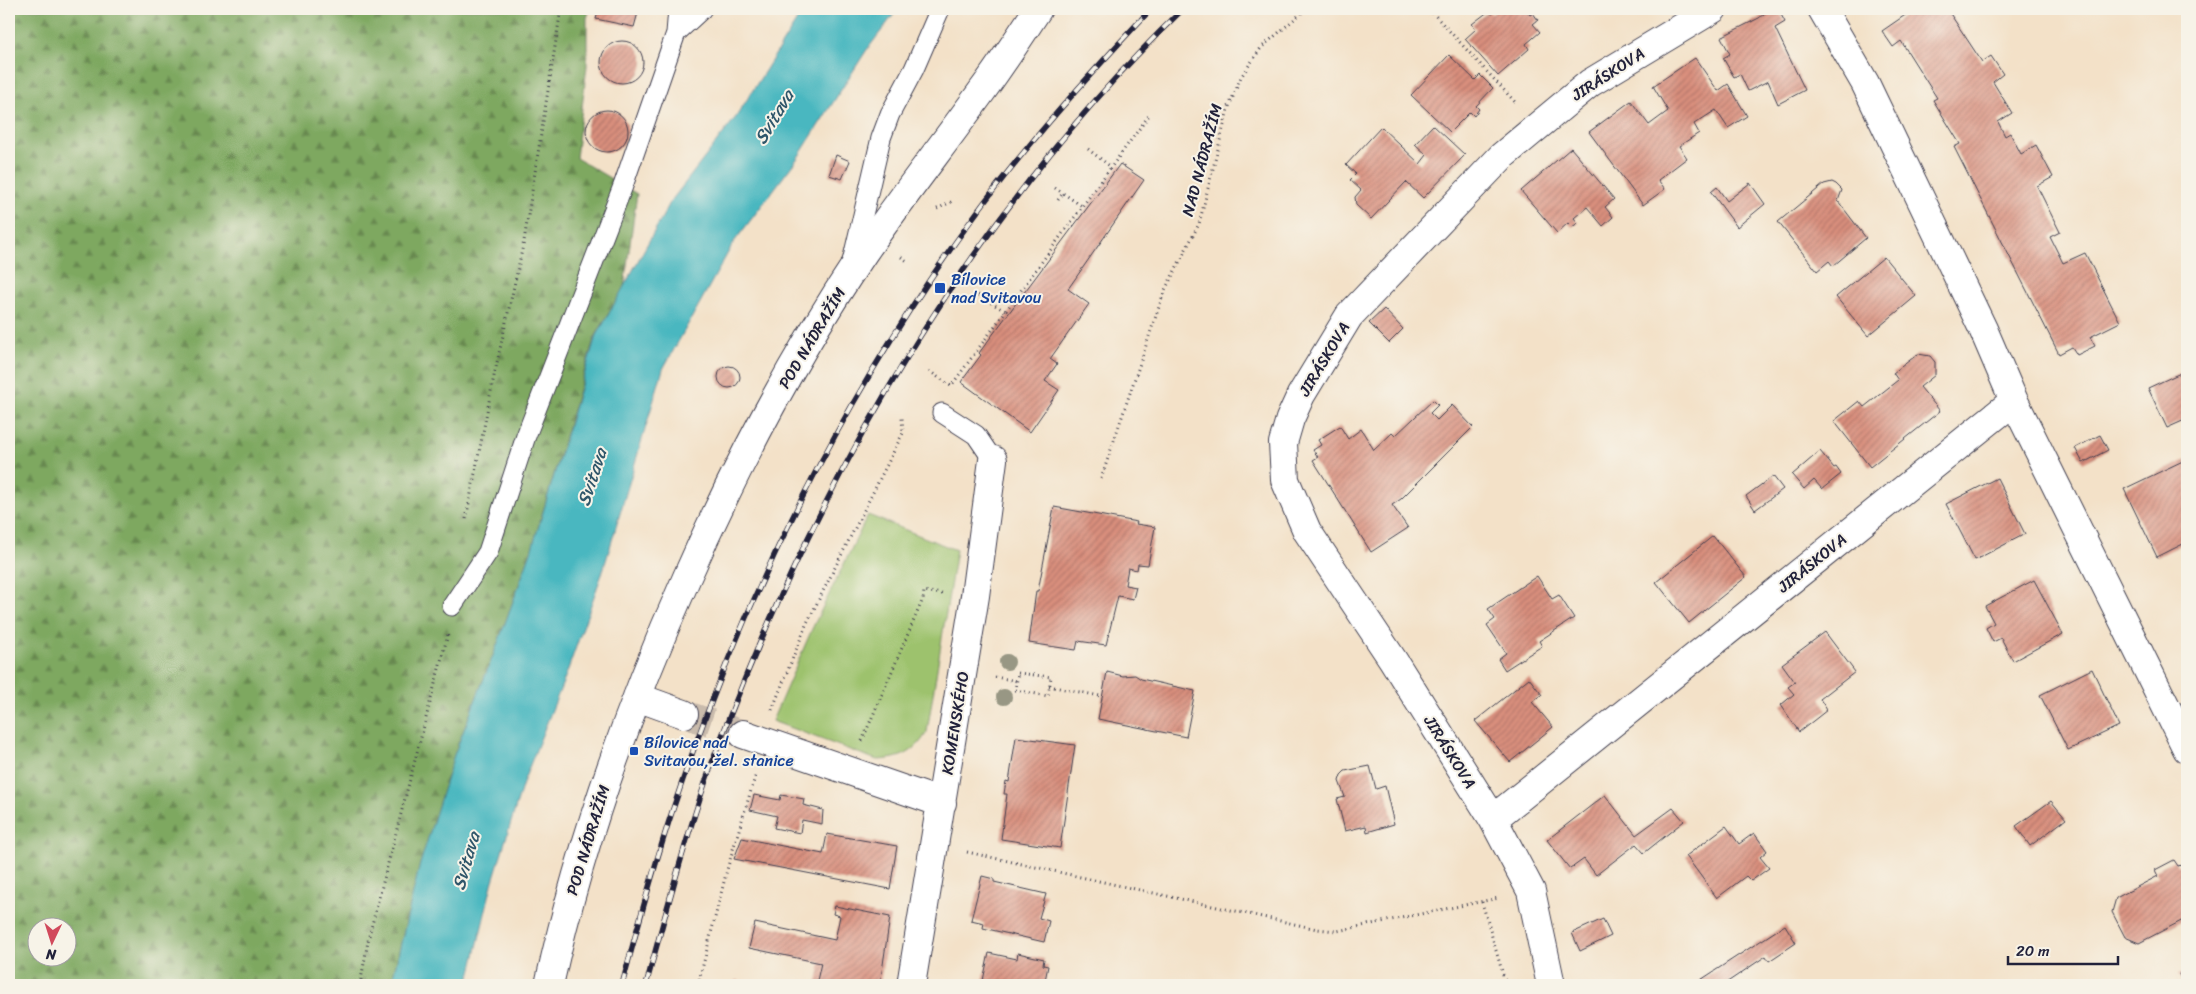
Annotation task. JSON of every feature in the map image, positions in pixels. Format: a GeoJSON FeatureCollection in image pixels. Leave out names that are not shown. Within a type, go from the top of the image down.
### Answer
{"type":"FeatureCollection","features":[{"type":"Feature","properties":{"kind":"street","name":"POD NÁDRAŽÍM"},"geometry":{"type":"LineString","coordinates":[[549,985],[582,852],[616,749],[646,671],[679,595],[748,447],[809,339],[850,275],[1038,9]]}},
{"type":"Feature","properties":{"kind":"street","name":"JIRÁSKOVA"},"geometry":{"type":"LineString","coordinates":[[1551,985],[1531,891],[1493,819],[1393,660],[1308,531],[1285,480],[1283,443],[1290,419],[1301,395],[1349,316],[1502,156],[1590,83],[1713,9]]}},
{"type":"Feature","properties":{"kind":"street"},"geometry":{"type":"LineString","coordinates":[[1822,9],[1865,83],[1918,190],[1984,329],[2014,401],[2187,748]]}},
{"type":"Feature","properties":{"kind":"street","name":"JIRÁSKOVA"},"geometry":{"type":"LineString","coordinates":[[1493,819],[2014,401]]}},
{"type":"Feature","properties":{"kind":"street","name":"KOMENSKÉHO"},"geometry":{"type":"LineString","coordinates":[[911,985],[975,596],[993,460]]}},
{"type":"Feature","properties":{"kind":"street"},"geometry":{"type":"LineString","coordinates":[[637,697],[684,714]]}},
{"type":"Feature","properties":{"kind":"street"},"geometry":{"type":"LineString","coordinates":[[755,738],[942,803]]}},
{"type":"Feature","properties":{"kind":"lane"},"geometry":{"type":"LineString","coordinates":[[452,606],[488,552],[526,436],[623,186],[676,33],[678,9]]}},
{"type":"Feature","properties":{"kind":"lane"},"geometry":{"type":"LineString","coordinates":[[676,33],[702,9]]}},
{"type":"Feature","properties":{"kind":"lane"},"geometry":{"type":"LineString","coordinates":[[850,275],[881,138],[890,114],[914,69],[940,9]]}},
{"type":"Feature","properties":{"kind":"lane"},"geometry":{"type":"LineString","coordinates":[[942,413],[976,435],[993,460]]}},
{"type":"Feature","properties":{"kind":"path"},"geometry":{"type":"LineString","coordinates":[[466,523],[475,468],[524,241],[561,9]]}},
{"type":"Feature","properties":{"kind":"path","name":"NAD NÁDRAŽÍM"},"geometry":{"type":"LineString","coordinates":[[1101,479],[1164,292],[1199,224],[1228,109],[1241,77],[1261,48],[1306,9]]}},
{"type":"Feature","properties":{"kind":"path"},"geometry":{"type":"LineString","coordinates":[[1429,9],[1537,126]]}},
{"type":"Feature","properties":{"kind":"path"},"geometry":{"type":"LineString","coordinates":[[929,371],[951,386],[1150,114]]}},
{"type":"Feature","properties":{"kind":"path"},"geometry":{"type":"LineString","coordinates":[[1088,149],[1111,167]]}},
{"type":"Feature","properties":{"kind":"path"},"geometry":{"type":"LineString","coordinates":[[1055,188],[1082,206]]}},
{"type":"Feature","properties":{"kind":"path"},"geometry":{"type":"LineString","coordinates":[[1058,200],[1062,193]]}},
{"type":"Feature","properties":{"kind":"path"},"geometry":{"type":"LineString","coordinates":[[978,294],[1005,311]]}},
{"type":"Feature","properties":{"kind":"path"},"geometry":{"type":"LineString","coordinates":[[698,985],[728,866],[755,738],[768,721],[806,625],[900,438],[904,428],[902,418]]}},
{"type":"Feature","properties":{"kind":"path"},"geometry":{"type":"LineString","coordinates":[[858,748],[924,599],[924,591],[936,594]]}},
{"type":"Feature","properties":{"kind":"path"},"geometry":{"type":"LineString","coordinates":[[360,985],[372,926],[446,645],[452,606]]}},
{"type":"Feature","properties":{"kind":"path"},"geometry":{"type":"LineString","coordinates":[[1018,673],[1051,677],[1049,686],[1048,696],[1015,690],[1018,673]]}},
{"type":"Feature","properties":{"kind":"path"},"geometry":{"type":"LineString","coordinates":[[1049,686],[1100,696]]}},
{"type":"Feature","properties":{"kind":"path"},"geometry":{"type":"LineString","coordinates":[[959,850],[1307,927],[1337,931],[1531,891]]}},
{"type":"Feature","properties":{"kind":"path"},"geometry":{"type":"LineString","coordinates":[[1482,902],[1506,985]]}},
{"type":"Feature","properties":{"kind":"green space"},"geometry":{"type":"Polygon","coordinates":[[[9,9],[590,9],[587,18],[587,66],[576,158],[637,194],[624,287],[594,339],[531,552],[454,755],[420,864],[391,985],[9,985],[9,9]]]}},
{"type":"Feature","properties":{"kind":"green space"},"geometry":{"type":"Polygon","coordinates":[[[868,515],[956,550],[927,732],[917,745],[906,754],[877,760],[772,721],[812,629],[868,515]]]}},
{"type":"Feature","properties":{"kind":"water","name":"Svitava"},"geometry":{"type":"Polygon","coordinates":[[[804,9],[898,9],[866,51],[797,159],[734,242],[663,369],[602,574],[566,675],[524,780],[492,884],[468,985],[391,985],[420,864],[454,755],[531,552],[595,339],[671,201],[736,117],[804,9]]]}},
{"type":"Feature","properties":{"kind":"building"},"geometry":{"type":"Polygon","coordinates":[[[599,9],[639,9],[634,27],[596,19],[599,9]]]}},
{"type":"Feature","properties":{"kind":"building"},"geometry":{"type":"Polygon","coordinates":[[[1498,9],[1525,9],[1530,15],[1533,13],[1538,20],[1533,24],[1540,32],[1526,44],[1529,49],[1498,76],[1465,39],[1476,29],[1472,24],[1489,11],[1492,14],[1498,9]]]}},
{"type":"Feature","properties":{"kind":"building"},"geometry":{"type":"Polygon","coordinates":[[[1553,9],[1565,9],[1556,14],[1553,9]]]}},
{"type":"Feature","properties":{"kind":"building"},"geometry":{"type":"Polygon","coordinates":[[[1770,9],[1770,12],[1778,9],[1785,22],[1775,28],[1805,90],[1778,104],[1768,81],[1748,91],[1740,74],[1734,77],[1723,58],[1730,54],[1721,37],[1759,18],[1770,9]]]}},
{"type":"Feature","properties":{"kind":"building"},"geometry":{"type":"Polygon","coordinates":[[[1914,9],[1947,9],[1982,62],[1991,56],[2003,74],[1993,82],[2012,113],[1998,122],[2005,136],[2010,133],[2021,154],[2036,145],[2053,177],[2037,186],[2060,232],[2050,237],[2063,263],[2085,253],[2120,322],[2090,337],[2095,346],[2077,355],[2072,347],[2059,354],[1954,147],[1960,144],[1933,100],[1937,98],[1901,41],[1893,47],[1882,31],[1914,9]]]}},
{"type":"Feature","properties":{"kind":"building"},"geometry":{"type":"Polygon","coordinates":[[[626,41],[634,44],[640,50],[643,62],[640,74],[634,80],[618,83],[610,80],[604,74],[601,58],[604,50],[610,44],[626,41]]]}},
{"type":"Feature","properties":{"kind":"building"},"geometry":{"type":"Polygon","coordinates":[[[1449,55],[1475,80],[1480,75],[1493,88],[1476,106],[1479,109],[1474,116],[1470,112],[1450,132],[1411,95],[1449,55]]]}},
{"type":"Feature","properties":{"kind":"building"},"geometry":{"type":"Polygon","coordinates":[[[1695,58],[1718,91],[1728,84],[1747,116],[1728,128],[1716,110],[1694,124],[1699,133],[1679,146],[1687,158],[1658,180],[1665,189],[1643,205],[1589,132],[1631,101],[1649,125],[1668,111],[1653,86],[1695,58]]]}},
{"type":"Feature","properties":{"kind":"building"},"geometry":{"type":"Polygon","coordinates":[[[611,110],[619,113],[625,119],[628,131],[625,143],[619,149],[603,152],[595,149],[589,143],[586,127],[589,119],[595,113],[611,110]]]}},
{"type":"Feature","properties":{"kind":"building"},"geometry":{"type":"Polygon","coordinates":[[[1433,125],[1465,155],[1423,198],[1406,182],[1371,219],[1356,205],[1355,197],[1361,190],[1350,180],[1356,174],[1346,165],[1381,127],[1420,164],[1427,155],[1415,144],[1433,125]]]}},
{"type":"Feature","properties":{"kind":"building"},"geometry":{"type":"Polygon","coordinates":[[[1571,148],[1614,199],[1605,207],[1613,217],[1603,226],[1587,207],[1574,218],[1578,223],[1572,227],[1568,223],[1557,233],[1521,191],[1571,148]]]}},
{"type":"Feature","properties":{"kind":"building"},"geometry":{"type":"Polygon","coordinates":[[[836,155],[850,161],[842,179],[829,175],[836,155]]]}},
{"type":"Feature","properties":{"kind":"building"},"geometry":{"type":"Polygon","coordinates":[[[1120,164],[1144,180],[1068,289],[1089,304],[1050,359],[1057,364],[1045,381],[1059,390],[1030,432],[961,382],[981,355],[979,353],[1120,164]]]}},
{"type":"Feature","properties":{"kind":"building"},"geometry":{"type":"Polygon","coordinates":[[[1832,182],[1842,190],[1838,201],[1866,238],[1833,266],[1829,261],[1817,271],[1778,222],[1824,184],[1832,182]]]}},
{"type":"Feature","properties":{"kind":"building"},"geometry":{"type":"Polygon","coordinates":[[[1750,183],[1765,204],[1737,227],[1711,192],[1717,187],[1727,201],[1750,183]]]}},
{"type":"Feature","properties":{"kind":"building"},"geometry":{"type":"Polygon","coordinates":[[[1884,257],[1916,296],[1868,336],[1836,297],[1884,257]]]}},
{"type":"Feature","properties":{"kind":"building"},"geometry":{"type":"Polygon","coordinates":[[[1384,309],[1403,329],[1389,343],[1369,323],[1384,309]]]}},
{"type":"Feature","properties":{"kind":"building"},"geometry":{"type":"Polygon","coordinates":[[[1918,354],[1930,356],[1935,362],[1935,375],[1920,387],[1940,411],[1870,467],[1834,421],[1859,401],[1864,407],[1898,380],[1893,373],[1918,354]]]}},
{"type":"Feature","properties":{"kind":"building"},"geometry":{"type":"Polygon","coordinates":[[[729,366],[737,369],[740,377],[737,385],[729,388],[721,385],[718,377],[721,369],[729,366]]]}},
{"type":"Feature","properties":{"kind":"building"},"geometry":{"type":"Polygon","coordinates":[[[2187,370],[2187,419],[2167,428],[2148,388],[2187,370]]]}},
{"type":"Feature","properties":{"kind":"building"},"geometry":{"type":"Polygon","coordinates":[[[1433,400],[1438,405],[1430,413],[1437,420],[1452,405],[1473,427],[1401,499],[1392,505],[1408,528],[1371,552],[1313,460],[1318,457],[1313,450],[1321,445],[1318,440],[1340,426],[1348,439],[1361,429],[1374,450],[1392,433],[1395,436],[1433,400]]]}},
{"type":"Feature","properties":{"kind":"building"},"geometry":{"type":"Polygon","coordinates":[[[2100,435],[2108,450],[2083,463],[2075,448],[2100,435]]]}},
{"type":"Feature","properties":{"kind":"building"},"geometry":{"type":"Polygon","coordinates":[[[1820,451],[1841,474],[1822,489],[1814,480],[1804,489],[1792,475],[1820,451]]]}},
{"type":"Feature","properties":{"kind":"building"},"geometry":{"type":"Polygon","coordinates":[[[2187,459],[2187,542],[2157,557],[2124,489],[2187,459]]]}},
{"type":"Feature","properties":{"kind":"building"},"geometry":{"type":"Polygon","coordinates":[[[1773,476],[1783,489],[1755,510],[1746,496],[1773,476]]]}},
{"type":"Feature","properties":{"kind":"building"},"geometry":{"type":"Polygon","coordinates":[[[1997,478],[2025,534],[1975,560],[1946,504],[1997,478]]]}},
{"type":"Feature","properties":{"kind":"building"},"geometry":{"type":"Polygon","coordinates":[[[1054,507],[1155,527],[1148,565],[1138,564],[1137,570],[1128,568],[1125,585],[1136,587],[1133,599],[1118,596],[1106,645],[1078,641],[1076,650],[1029,643],[1036,591],[1038,591],[1054,507]]]}},
{"type":"Feature","properties":{"kind":"building"},"geometry":{"type":"Polygon","coordinates":[[[1713,536],[1746,577],[1689,623],[1656,582],[1713,536]]]}},
{"type":"Feature","properties":{"kind":"building"},"geometry":{"type":"Polygon","coordinates":[[[1537,576],[1552,599],[1559,595],[1574,618],[1539,641],[1542,646],[1505,670],[1498,659],[1506,653],[1487,625],[1495,619],[1488,609],[1537,576]]]}},
{"type":"Feature","properties":{"kind":"building"},"geometry":{"type":"Polygon","coordinates":[[[2034,580],[2063,634],[2013,661],[2001,638],[1993,642],[1986,628],[1994,623],[1985,606],[2034,580]]]}},
{"type":"Feature","properties":{"kind":"building"},"geometry":{"type":"Polygon","coordinates":[[[1825,632],[1855,672],[1820,699],[1827,710],[1799,732],[1781,705],[1794,694],[1788,687],[1795,682],[1782,664],[1825,632]]]}},
{"type":"Feature","properties":{"kind":"building"},"geometry":{"type":"Polygon","coordinates":[[[2092,669],[2119,726],[2068,750],[2040,695],[2092,669]]]}},
{"type":"Feature","properties":{"kind":"building"},"geometry":{"type":"Polygon","coordinates":[[[1107,672],[1123,676],[1135,675],[1141,679],[1195,691],[1186,737],[1098,719],[1107,672]]]}},
{"type":"Feature","properties":{"kind":"building"},"geometry":{"type":"Polygon","coordinates":[[[1529,678],[1542,695],[1532,702],[1553,727],[1510,762],[1475,721],[1529,678]]]}},
{"type":"Feature","properties":{"kind":"building"},"geometry":{"type":"Polygon","coordinates":[[[1016,737],[1075,745],[1060,848],[1001,839],[1007,794],[1004,794],[1006,781],[1009,782],[1016,737]]]}},
{"type":"Feature","properties":{"kind":"building"},"geometry":{"type":"Polygon","coordinates":[[[1370,766],[1376,789],[1385,786],[1394,824],[1367,832],[1366,826],[1345,831],[1337,799],[1345,797],[1339,781],[1341,775],[1345,771],[1370,766]]]}},
{"type":"Feature","properties":{"kind":"building"},"geometry":{"type":"Polygon","coordinates":[[[754,795],[780,800],[781,795],[804,799],[803,805],[823,810],[822,824],[802,820],[800,833],[774,828],[777,816],[750,810],[754,795]]]}},
{"type":"Feature","properties":{"kind":"building"},"geometry":{"type":"Polygon","coordinates":[[[1605,795],[1636,835],[1673,808],[1684,821],[1644,853],[1636,844],[1596,875],[1584,859],[1570,869],[1547,840],[1605,795]]]}},
{"type":"Feature","properties":{"kind":"building"},"geometry":{"type":"Polygon","coordinates":[[[2051,801],[2066,819],[2030,846],[2016,826],[2051,801]]]}},
{"type":"Feature","properties":{"kind":"building"},"geometry":{"type":"Polygon","coordinates":[[[1726,826],[1739,844],[1754,833],[1767,851],[1760,857],[1769,868],[1751,881],[1746,876],[1717,898],[1686,856],[1726,826]]]}},
{"type":"Feature","properties":{"kind":"building"},"geometry":{"type":"Polygon","coordinates":[[[827,834],[897,846],[890,889],[734,859],[742,838],[823,854],[827,834]]]}},
{"type":"Feature","properties":{"kind":"building"},"geometry":{"type":"Polygon","coordinates":[[[2174,860],[2178,866],[2187,863],[2187,918],[2139,943],[2125,937],[2112,912],[2116,898],[2158,876],[2155,870],[2174,860]]]}},
{"type":"Feature","properties":{"kind":"building"},"geometry":{"type":"Polygon","coordinates":[[[982,876],[994,879],[994,882],[1046,894],[1039,918],[1049,921],[1044,942],[983,928],[984,923],[971,920],[982,876]]]}},
{"type":"Feature","properties":{"kind":"building"},"geometry":{"type":"Polygon","coordinates":[[[835,906],[890,917],[880,985],[816,985],[821,963],[749,948],[755,923],[835,940],[840,916],[833,914],[835,906]]]}},
{"type":"Feature","properties":{"kind":"building"},"geometry":{"type":"Polygon","coordinates":[[[1603,919],[1611,936],[1580,951],[1572,933],[1603,919]]]}},
{"type":"Feature","properties":{"kind":"building"},"geometry":{"type":"Polygon","coordinates":[[[1785,925],[1796,943],[1769,961],[1766,956],[1723,985],[1693,985],[1785,925]]]}},
{"type":"Feature","properties":{"kind":"building"},"geometry":{"type":"Polygon","coordinates":[[[989,953],[1017,959],[1018,953],[1044,959],[1043,965],[1048,966],[1044,985],[982,985],[989,953]]]}},
{"type":"Feature","properties":{"kind":"building"},"geometry":{"type":"Polygon","coordinates":[[[2187,970],[2187,985],[2185,985],[2179,974],[2187,970]]]}},
{"type":"Feature","properties":{"kind":"building"},"geometry":{"type":"Polygon","coordinates":[[[736,980],[755,984],[733,985],[736,980]]]}},
{"type":"Feature","properties":{"kind":"tunnel"},"geometry":{"type":"LineString","coordinates":[[684,714],[743,734]]}},
{"type":"Feature","properties":{"kind":"railway"},"geometry":{"type":"LineString","coordinates":[[622,985],[660,850],[701,728],[765,576],[800,501],[839,428],[925,287],[972,219],[1058,111],[1151,9]]}},
{"type":"Feature","properties":{"kind":"railway"},"geometry":{"type":"LineString","coordinates":[[646,985],[690,828],[722,736],[763,637],[808,538],[858,442],[913,347],[973,256],[1038,169],[1108,86],[1183,9]]}},
{"type":"Feature","properties":{"kind":"place","name":"Bílovice nad Svitavou"},"geometry":{"type":"Point","coordinates":[940,288]}},
{"type":"Feature","properties":{"kind":"place","name":"Bílovice nad Svitavou, žel. stanice"},"geometry":{"type":"Point","coordinates":[634,751]}}]}
